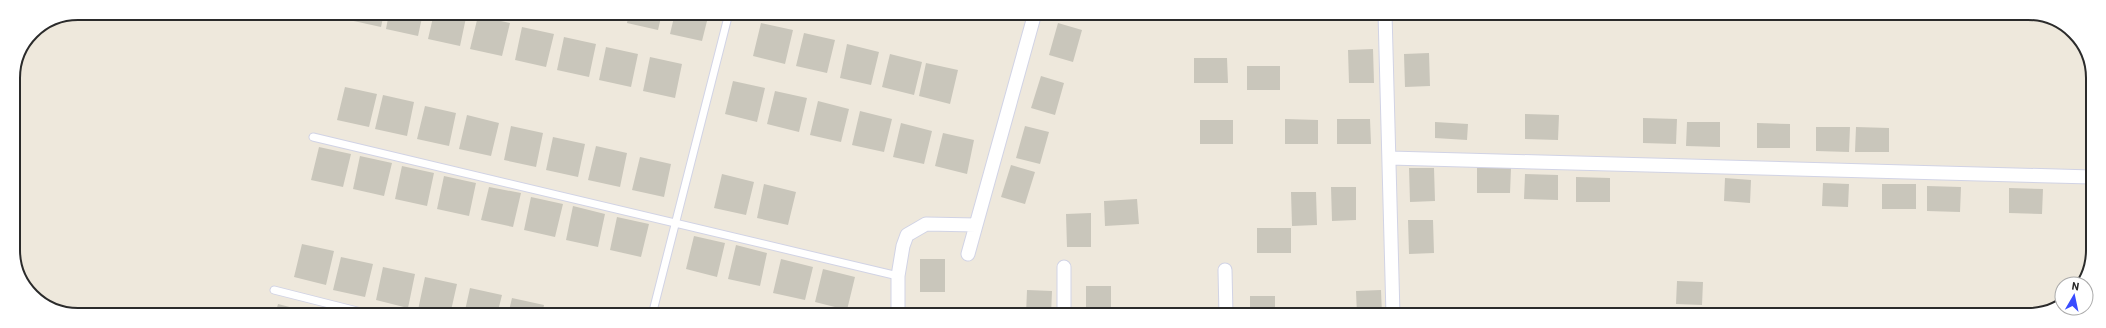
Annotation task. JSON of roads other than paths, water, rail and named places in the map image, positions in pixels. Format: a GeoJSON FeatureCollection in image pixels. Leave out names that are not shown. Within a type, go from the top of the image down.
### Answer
{"type":"FeatureCollection","features":[{"type":"Feature","properties":{"kind":"street"},"geometry":{"type":"LineString","coordinates":[[968,254],[1033,20]]}},
{"type":"Feature","properties":{"kind":"street"},"geometry":{"type":"LineString","coordinates":[[1385,20],[1393,308]]}},
{"type":"Feature","properties":{"kind":"street"},"geometry":{"type":"LineString","coordinates":[[1390,158],[2086,177]]}},
{"type":"Feature","properties":{"kind":"street"},"geometry":{"type":"LineString","coordinates":[[898,308],[898,276],[903,246],[908,235],[926,224],[976,225]]}},
{"type":"Feature","properties":{"kind":"street"},"geometry":{"type":"LineString","coordinates":[[1064,267],[1064,308]]}},
{"type":"Feature","properties":{"kind":"street"},"geometry":{"type":"LineString","coordinates":[[1225,270],[1226,308]]}},
{"type":"Feature","properties":{"kind":"lane"},"geometry":{"type":"LineString","coordinates":[[654,308],[675,222],[718,64],[727,20]]}},
{"type":"Feature","properties":{"kind":"lane"},"geometry":{"type":"LineString","coordinates":[[313,137],[898,276]]}},
{"type":"Feature","properties":{"kind":"lane"},"geometry":{"type":"LineString","coordinates":[[274,290],[345,308]]}}]}
